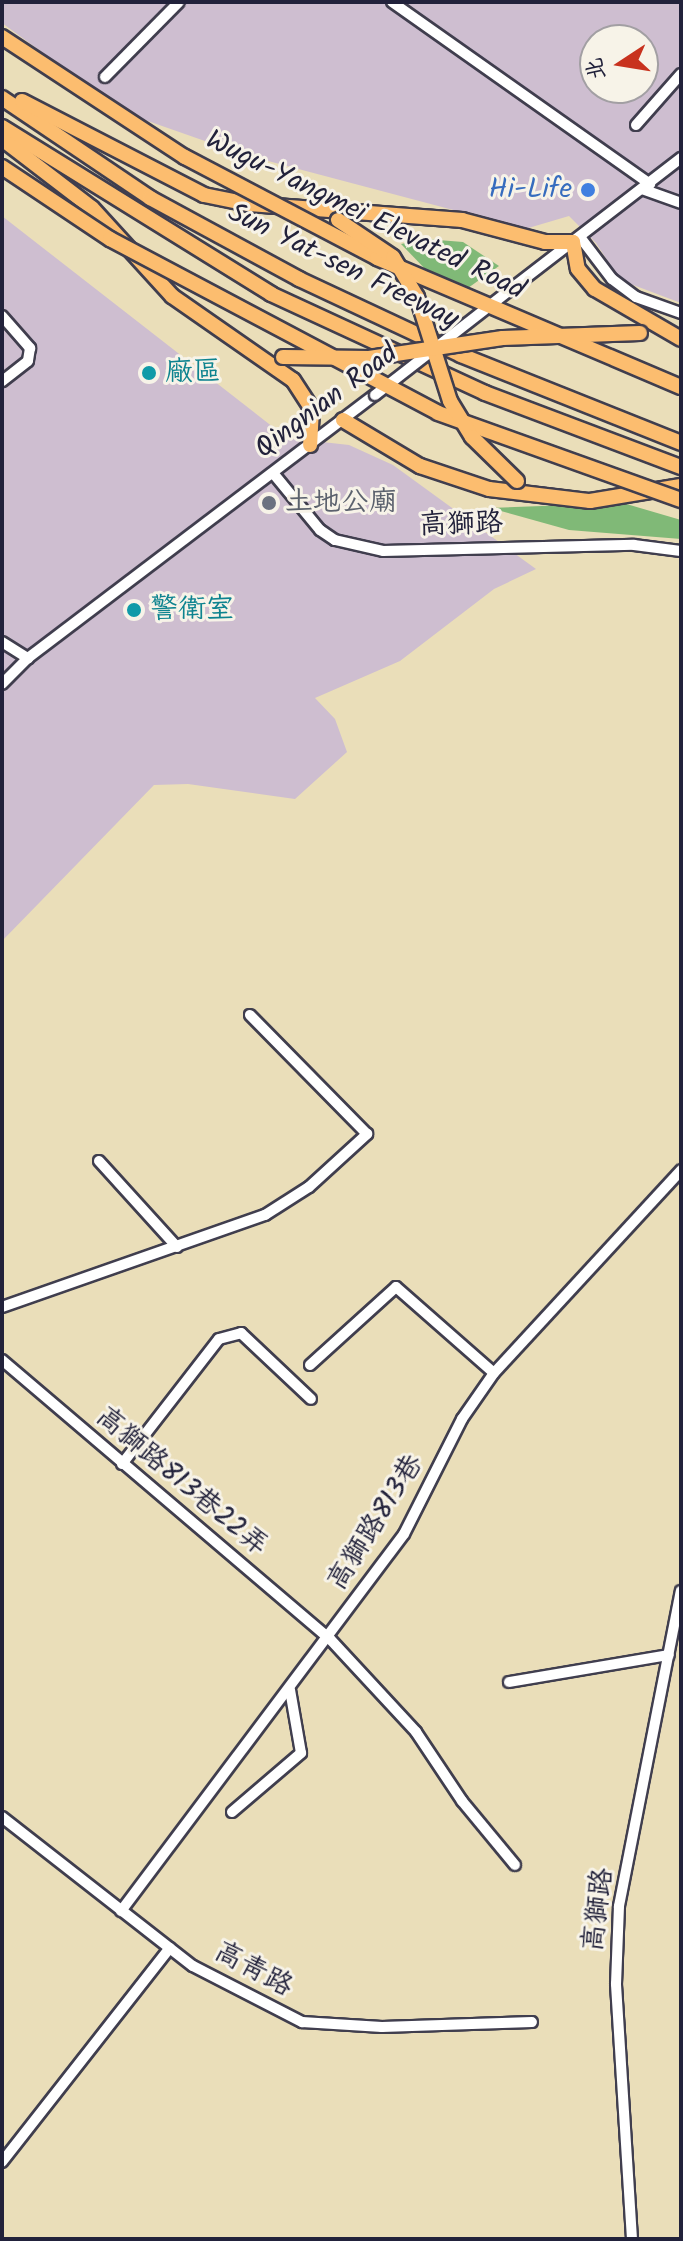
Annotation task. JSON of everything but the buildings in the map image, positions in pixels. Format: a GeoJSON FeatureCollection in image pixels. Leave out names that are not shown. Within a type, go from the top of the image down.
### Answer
{"type":"FeatureCollection","features":[{"type":"Feature","properties":{"kind":"highway","name":"Wugu-Yangmei Elevated Road"},"geometry":{"type":"LineString","coordinates":[[2,37],[185,157],[377,258],[681,387]]}},
{"type":"Feature","properties":{"kind":"highway"},"geometry":{"type":"LineString","coordinates":[[2,91],[204,195],[462,220],[545,242],[576,240],[578,269],[595,289],[676,336]]}},
{"type":"Feature","properties":{"kind":"highway","name":"Sun Yat-sen Freeway"},"geometry":{"type":"LineString","coordinates":[[2,98],[150,198],[299,279],[461,355],[681,443]]}},
{"type":"Feature","properties":{"kind":"highway","name":"Sun Yat-sen Freeway"},"geometry":{"type":"LineString","coordinates":[[2,127],[271,294],[485,393],[681,467]]}},
{"type":"Feature","properties":{"kind":"highway"},"geometry":{"type":"LineString","coordinates":[[2,139],[92,208],[172,296],[305,393],[312,409],[310,445]]}},
{"type":"Feature","properties":{"kind":"highway"},"geometry":{"type":"LineString","coordinates":[[2,167],[110,239],[438,413],[681,500]]}},
{"type":"Feature","properties":{"kind":"highway"},"geometry":{"type":"LineString","coordinates":[[308,207],[338,220],[393,257],[417,297],[431,352],[450,401],[472,437],[517,481],[542,498]]}},
{"type":"Feature","properties":{"kind":"highway"},"geometry":{"type":"LineString","coordinates":[[234,342],[283,357],[322,360],[431,352],[564,332],[676,336]]}},
{"type":"Feature","properties":{"kind":"highway"},"geometry":{"type":"LineString","coordinates":[[343,420],[420,466],[489,489],[542,498],[590,501],[681,486]]}},
{"type":"Feature","properties":{"kind":"street"},"geometry":{"type":"LineString","coordinates":[[105,77],[179,2]]}},
{"type":"Feature","properties":{"kind":"street"},"geometry":{"type":"LineString","coordinates":[[392,2],[646,186],[681,203]]}},
{"type":"Feature","properties":{"kind":"street"},"geometry":{"type":"LineString","coordinates":[[636,125],[681,74]]}},
{"type":"Feature","properties":{"kind":"street","name":"Qingnian Road"},"geometry":{"type":"LineString","coordinates":[[2,684],[28,658],[343,420],[681,158]]}},
{"type":"Feature","properties":{"kind":"street"},"geometry":{"type":"LineString","coordinates":[[576,240],[612,279],[636,297],[681,313]]}},
{"type":"Feature","properties":{"kind":"street"},"geometry":{"type":"LineString","coordinates":[[2,316],[30,348],[28,361],[2,381]]}},
{"type":"Feature","properties":{"kind":"street","name":"高獅路"},"geometry":{"type":"LineString","coordinates":[[273,473],[320,530],[335,540],[383,551],[634,545],[681,551]]}},
{"type":"Feature","properties":{"kind":"street"},"geometry":{"type":"LineString","coordinates":[[2,642],[28,658]]}},
{"type":"Feature","properties":{"kind":"street"},"geometry":{"type":"LineString","coordinates":[[2,1307],[177,1247],[282,1206],[367,1134],[250,1015]]}},
{"type":"Feature","properties":{"kind":"street"},"geometry":{"type":"LineString","coordinates":[[99,1161],[177,1247]]}},
{"type":"Feature","properties":{"kind":"street","name":"高獅路813巷"},"geometry":{"type":"LineString","coordinates":[[121,1911],[330,1639],[404,1534],[462,1419],[494,1373],[681,1170]]}},
{"type":"Feature","properties":{"kind":"street"},"geometry":{"type":"LineString","coordinates":[[310,1365],[396,1287],[494,1373]]}},
{"type":"Feature","properties":{"kind":"street"},"geometry":{"type":"LineString","coordinates":[[122,1464],[219,1339],[241,1333],[311,1399]]}},
{"type":"Feature","properties":{"kind":"street","name":"高獅路813巷22弄"},"geometry":{"type":"LineString","coordinates":[[2,1360],[330,1639],[416,1732],[462,1801],[515,1865]]}},
{"type":"Feature","properties":{"kind":"street","name":"高獅路"},"geometry":{"type":"LineString","coordinates":[[632,2239],[616,1956],[619,1906],[681,1591]]}},
{"type":"Feature","properties":{"kind":"street"},"geometry":{"type":"LineString","coordinates":[[509,1682],[669,1655]]}},
{"type":"Feature","properties":{"kind":"street"},"geometry":{"type":"LineString","coordinates":[[232,1812],[301,1753],[290,1690]]}},
{"type":"Feature","properties":{"kind":"street","name":"高青路"},"geometry":{"type":"LineString","coordinates":[[2,1817],[170,1948],[266,2007],[302,2022],[382,2027],[532,2022]]}},
{"type":"Feature","properties":{"kind":"street"},"geometry":{"type":"LineString","coordinates":[[2,2162],[170,1948]]}},
{"type":"Feature","properties":{"kind":"shaded area"},"geometry":{"type":"Polygon","coordinates":[[[2,2],[681,2],[681,303],[620,280],[596,243],[569,216],[525,229],[242,154],[125,113],[2,23],[2,2]]]}},
{"type":"Feature","properties":{"kind":"shaded area"},"geometry":{"type":"Polygon","coordinates":[[[2,216],[287,438],[349,445],[393,465],[536,569],[494,589],[400,661],[315,698],[335,719],[347,752],[295,799],[188,784],[154,785],[2,941],[2,216]]]}},
{"type":"Feature","properties":{"kind":"green space"},"geometry":{"type":"Polygon","coordinates":[[[426,239],[463,242],[499,266],[468,288],[431,275],[401,244],[426,239]]]}},
{"type":"Feature","properties":{"kind":"green space"},"geometry":{"type":"Polygon","coordinates":[[[623,503],[681,520],[681,539],[569,530],[490,508],[623,503]]]}},
{"type":"Feature","properties":{"kind":"place","name":"Hi-Life"},"geometry":{"type":"Point","coordinates":[588,190]}},
{"type":"Feature","properties":{"kind":"place","name":"廠區"},"geometry":{"type":"Point","coordinates":[149,373]}},
{"type":"Feature","properties":{"kind":"place","name":"土地公廟"},"geometry":{"type":"Point","coordinates":[269,503]}},
{"type":"Feature","properties":{"kind":"place","name":"警衛室"},"geometry":{"type":"Point","coordinates":[134,610]}}]}
